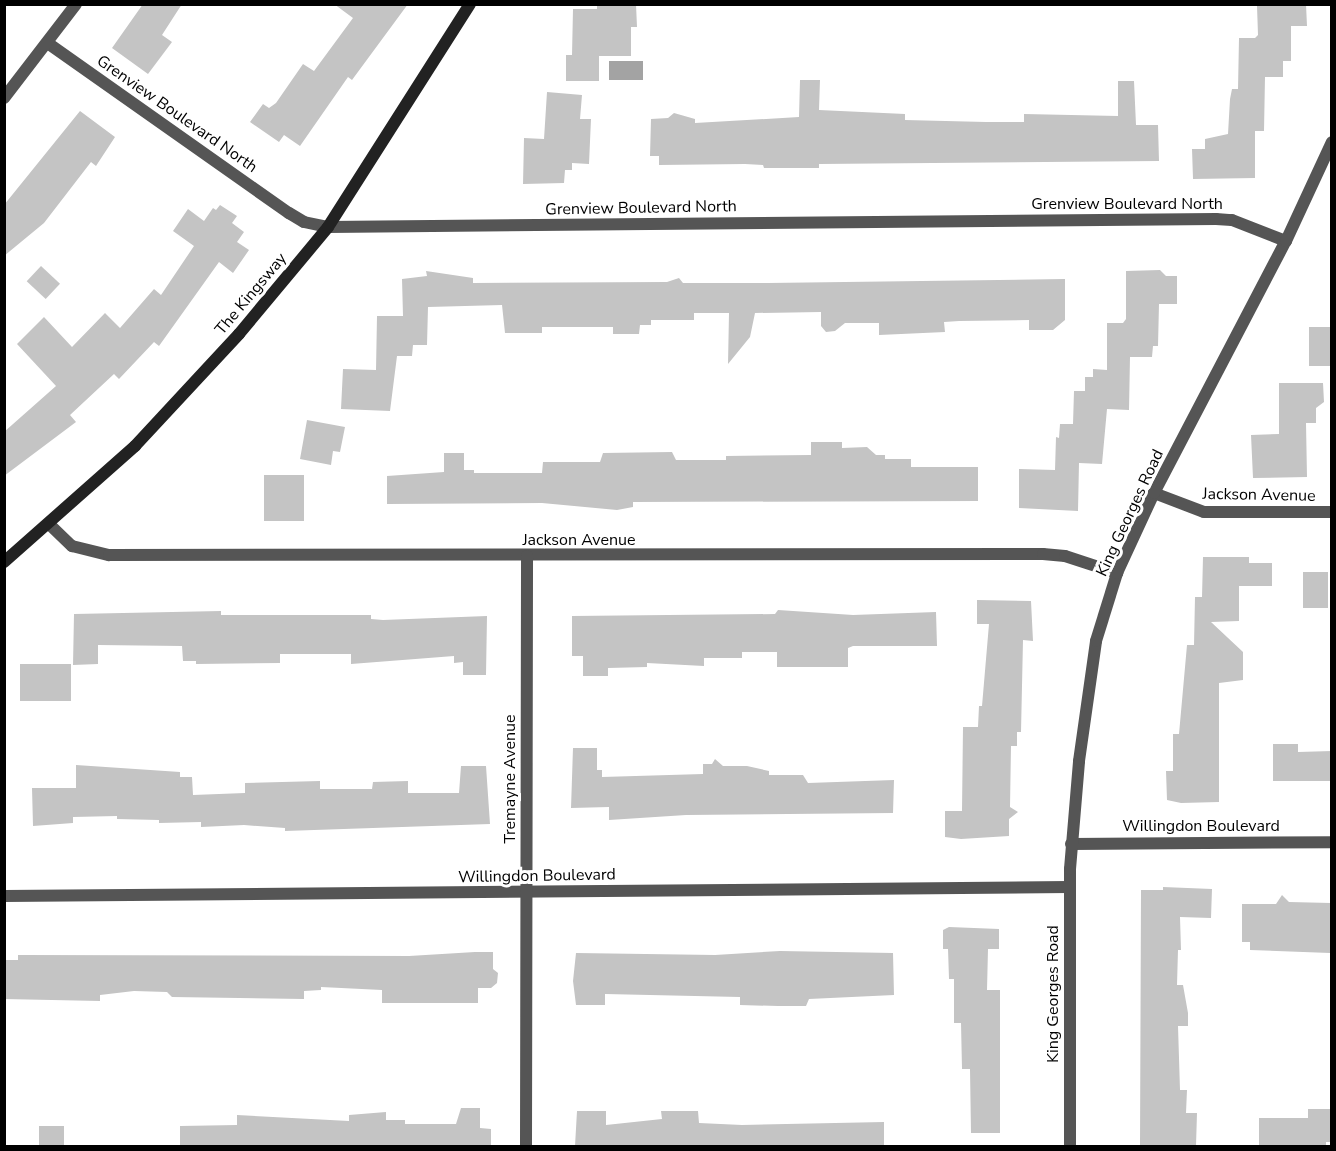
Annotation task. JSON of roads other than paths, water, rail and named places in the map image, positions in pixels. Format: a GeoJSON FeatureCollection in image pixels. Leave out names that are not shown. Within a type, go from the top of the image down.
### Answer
{"type":"FeatureCollection","features":[{"type":"Feature","properties":{"kind":"street"},"geometry":{"type":"LineString","coordinates":[[4,98],[49,44],[76,4]]}},
{"type":"Feature","properties":{"kind":"street","name":"The Kingsway"},"geometry":{"type":"LineString","coordinates":[[4,562],[135,446],[195,384],[328,227],[470,4]]}},
{"type":"Feature","properties":{"kind":"street","name":"Grenview Boulevard North"},"geometry":{"type":"LineString","coordinates":[[49,44],[289,213],[304,222],[328,227],[1216,219],[1232,220],[1286,241]]}},
{"type":"Feature","properties":{"kind":"street","name":"King Georges Road"},"geometry":{"type":"LineString","coordinates":[[1070,1146],[1069,887],[1071,844],[1089,674],[1117,573],[1154,493],[1328,165],[1332,142]]}},
{"type":"Feature","properties":{"kind":"street","name":"Jackson Avenue"},"geometry":{"type":"LineString","coordinates":[[1154,493],[1204,512],[1332,512]]}},
{"type":"Feature","properties":{"kind":"street","name":"Jackson Avenue"},"geometry":{"type":"LineString","coordinates":[[49,524],[72,546],[109,555],[1043,554],[1065,556],[1117,573]]}},
{"type":"Feature","properties":{"kind":"street","name":"Tremayne Avenue"},"geometry":{"type":"LineString","coordinates":[[526,1146],[527,556]]}},
{"type":"Feature","properties":{"kind":"street","name":"Willingdon Boulevard"},"geometry":{"type":"LineString","coordinates":[[1071,844],[1332,842]]}},
{"type":"Feature","properties":{"kind":"street","name":"Willingdon Boulevard"},"geometry":{"type":"LineString","coordinates":[[4,896],[1069,887]]}}]}
